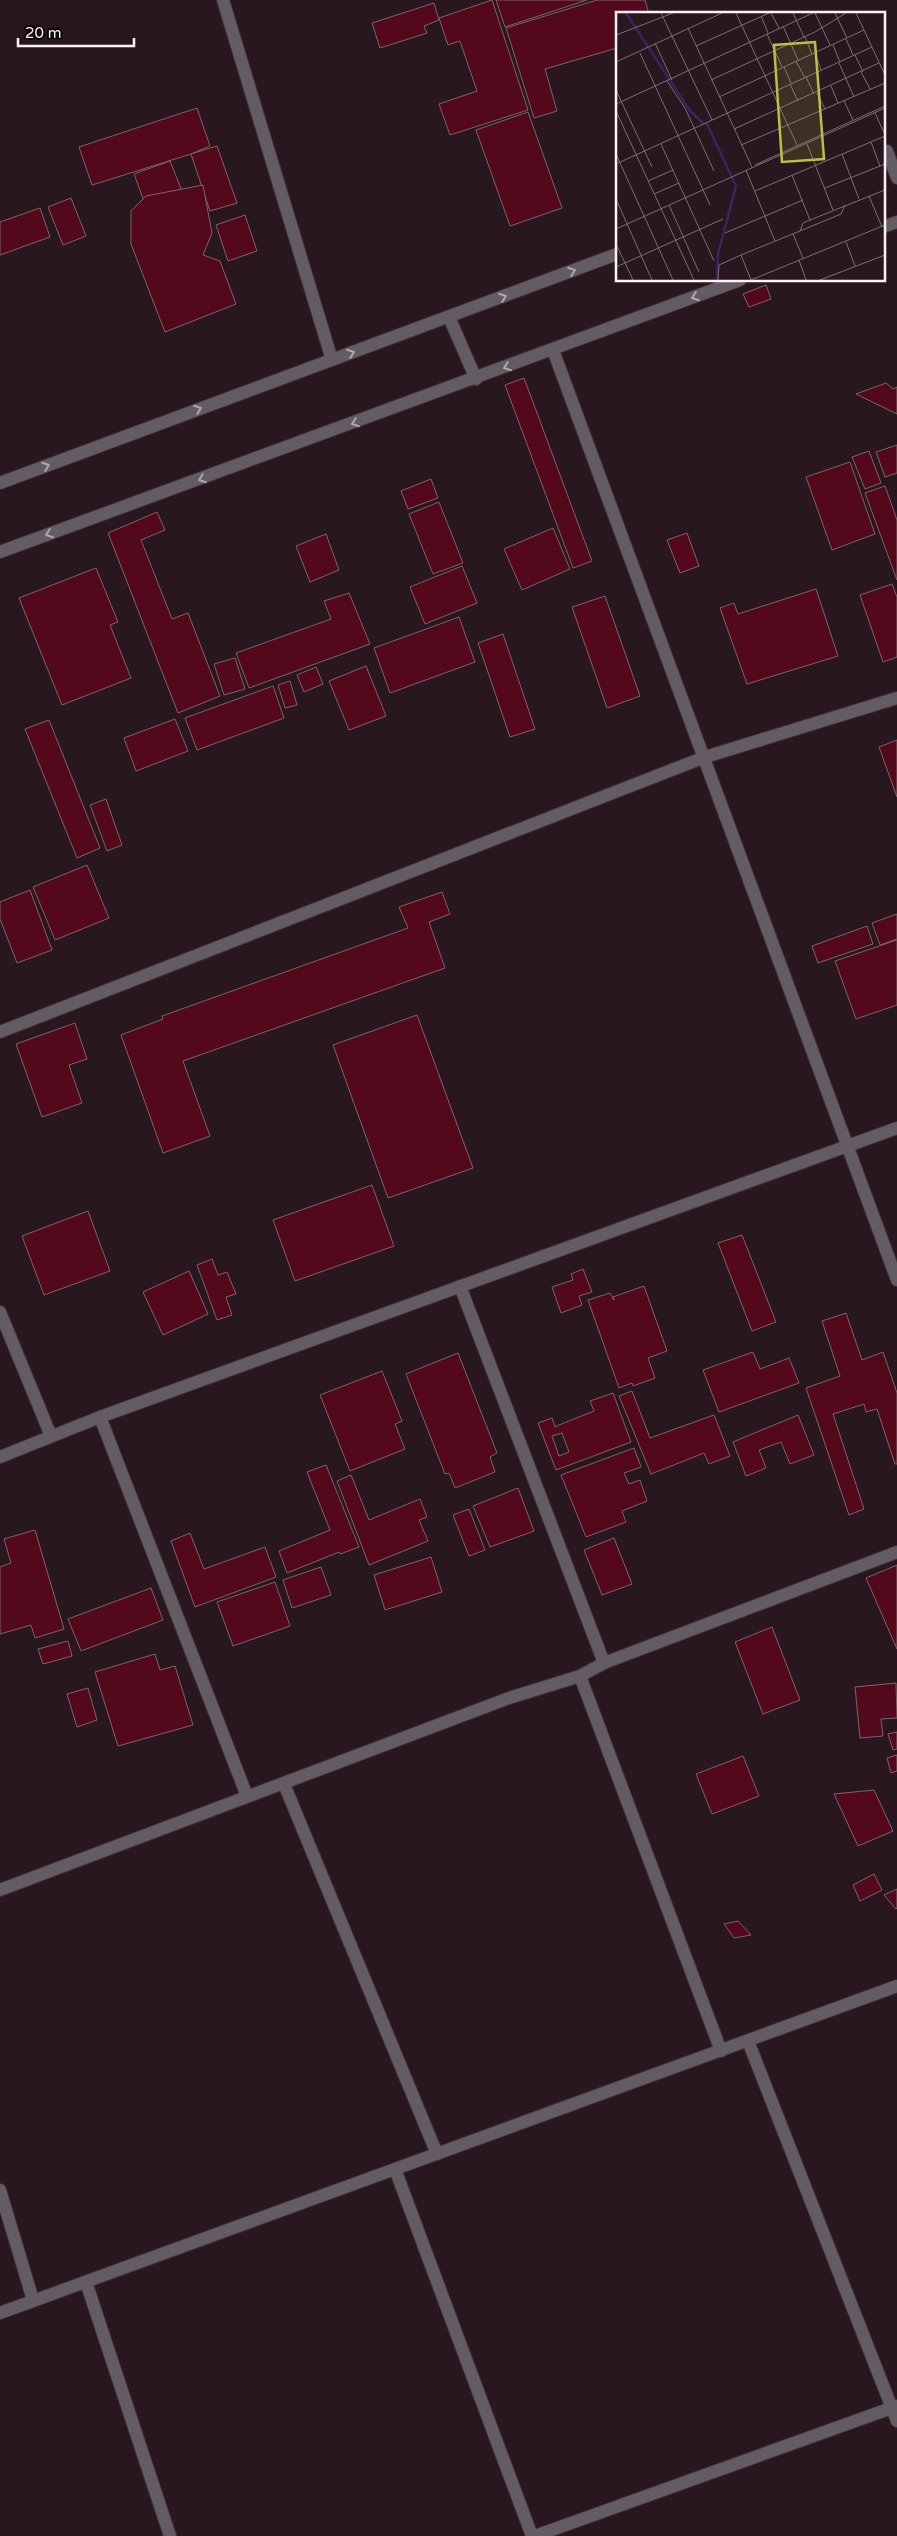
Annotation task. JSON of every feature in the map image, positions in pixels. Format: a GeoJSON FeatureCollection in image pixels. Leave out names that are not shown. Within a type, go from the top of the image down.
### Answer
{"type":"FeatureCollection","features":[{"type":"Feature","properties":{"kind":"street"},"geometry":{"type":"LineString","coordinates":[[222,0],[332,360]]}},
{"type":"Feature","properties":{"kind":"street"},"geometry":{"type":"LineString","coordinates":[[889,151],[897,178]]}},
{"type":"Feature","properties":{"kind":"street"},"geometry":{"type":"LineString","coordinates":[[884,227],[897,222]]}},
{"type":"Feature","properties":{"kind":"street"},"geometry":{"type":"LineString","coordinates":[[0,483],[616,254]]}},
{"type":"Feature","properties":{"kind":"street"},"geometry":{"type":"LineString","coordinates":[[0,552],[476,379],[737,281]]}},
{"type":"Feature","properties":{"kind":"street"},"geometry":{"type":"LineString","coordinates":[[450,317],[476,379]]}},
{"type":"Feature","properties":{"kind":"street"},"geometry":{"type":"LineString","coordinates":[[553,350],[897,1280]]}},
{"type":"Feature","properties":{"kind":"street"},"geometry":{"type":"LineString","coordinates":[[0,1032],[705,757],[897,698]]}},
{"type":"Feature","properties":{"kind":"street"},"geometry":{"type":"LineString","coordinates":[[0,1457],[100,1417],[897,1128]]}},
{"type":"Feature","properties":{"kind":"street"},"geometry":{"type":"LineString","coordinates":[[460,1286],[604,1663]]}},
{"type":"Feature","properties":{"kind":"street"},"geometry":{"type":"LineString","coordinates":[[0,1312],[51,1436]]}},
{"type":"Feature","properties":{"kind":"street"},"geometry":{"type":"LineString","coordinates":[[100,1417],[247,1796]]}},
{"type":"Feature","properties":{"kind":"street"},"geometry":{"type":"LineString","coordinates":[[0,1890],[509,1698],[580,1676],[604,1663],[897,1552]]}},
{"type":"Feature","properties":{"kind":"street"},"geometry":{"type":"LineString","coordinates":[[580,1676],[721,2052]]}},
{"type":"Feature","properties":{"kind":"street"},"geometry":{"type":"LineString","coordinates":[[284,1784],[437,2154]]}},
{"type":"Feature","properties":{"kind":"street"},"geometry":{"type":"LineString","coordinates":[[0,2313],[721,2052],[897,1986]]}},
{"type":"Feature","properties":{"kind":"street"},"geometry":{"type":"LineString","coordinates":[[748,2041],[895,2407],[897,2421]]}},
{"type":"Feature","properties":{"kind":"street"},"geometry":{"type":"LineString","coordinates":[[395,2170],[533,2536],[895,2407]]}},
{"type":"Feature","properties":{"kind":"street"},"geometry":{"type":"LineString","coordinates":[[0,2190],[33,2300]]}},
{"type":"Feature","properties":{"kind":"street"},"geometry":{"type":"LineString","coordinates":[[86,2282],[170,2536]]}},
{"type":"Feature","properties":{"kind":"building"},"geometry":{"type":"Polygon","coordinates":[[[492,0],[528,110],[450,135],[439,104],[477,91],[460,41],[448,45],[439,18],[492,0]]]}},
{"type":"Feature","properties":{"kind":"building"},"geometry":{"type":"Polygon","coordinates":[[[496,0],[587,0],[505,27],[496,0]]]}},
{"type":"Feature","properties":{"kind":"building"},"geometry":{"type":"Polygon","coordinates":[[[597,0],[645,0],[648,12],[616,12],[616,48],[545,69],[557,111],[534,118],[506,28],[597,0]]]}},
{"type":"Feature","properties":{"kind":"building"},"geometry":{"type":"Polygon","coordinates":[[[434,3],[439,20],[424,26],[427,33],[380,48],[372,23],[434,3]]]}},
{"type":"Feature","properties":{"kind":"building"},"geometry":{"type":"Polygon","coordinates":[[[197,108],[210,146],[191,154],[92,185],[79,147],[197,108]]]}},
{"type":"Feature","properties":{"kind":"building"},"geometry":{"type":"Polygon","coordinates":[[[528,112],[562,208],[510,226],[476,130],[528,112]]]}},
{"type":"Feature","properties":{"kind":"building"},"geometry":{"type":"Polygon","coordinates":[[[217,146],[237,203],[210,211],[191,154],[217,146]]]}},
{"type":"Feature","properties":{"kind":"building"},"geometry":{"type":"Polygon","coordinates":[[[170,161],[182,191],[145,204],[134,174],[170,161]]]}},
{"type":"Feature","properties":{"kind":"building"},"geometry":{"type":"Polygon","coordinates":[[[203,185],[212,233],[203,255],[220,261],[236,304],[165,332],[131,244],[131,211],[146,196],[203,185]]]}},
{"type":"Feature","properties":{"kind":"building"},"geometry":{"type":"Polygon","coordinates":[[[71,198],[86,236],[63,245],[48,207],[71,198]]]}},
{"type":"Feature","properties":{"kind":"building"},"geometry":{"type":"Polygon","coordinates":[[[40,208],[50,237],[0,255],[0,222],[40,208]]]}},
{"type":"Feature","properties":{"kind":"building"},"geometry":{"type":"Polygon","coordinates":[[[245,215],[257,251],[228,261],[216,225],[245,215]]]}},
{"type":"Feature","properties":{"kind":"building"},"geometry":{"type":"Polygon","coordinates":[[[766,285],[771,299],[749,307],[743,294],[766,285]]]}},
{"type":"Feature","properties":{"kind":"building"},"geometry":{"type":"Polygon","coordinates":[[[524,378],[592,561],[573,568],[505,385],[524,378]]]}},
{"type":"Feature","properties":{"kind":"building"},"geometry":{"type":"Polygon","coordinates":[[[886,383],[893,389],[897,387],[897,414],[856,394],[886,383]]]}},
{"type":"Feature","properties":{"kind":"building"},"geometry":{"type":"Polygon","coordinates":[[[897,445],[897,473],[885,477],[876,452],[897,445]]]}},
{"type":"Feature","properties":{"kind":"building"},"geometry":{"type":"Polygon","coordinates":[[[869,451],[881,483],[865,489],[852,457],[869,451]]]}},
{"type":"Feature","properties":{"kind":"building"},"geometry":{"type":"Polygon","coordinates":[[[850,462],[875,534],[832,550],[806,477],[850,462]]]}},
{"type":"Feature","properties":{"kind":"building"},"geometry":{"type":"Polygon","coordinates":[[[431,479],[438,498],[408,509],[401,491],[431,479]]]}},
{"type":"Feature","properties":{"kind":"building"},"geometry":{"type":"Polygon","coordinates":[[[885,486],[897,520],[897,580],[865,493],[885,486]]]}},
{"type":"Feature","properties":{"kind":"building"},"geometry":{"type":"Polygon","coordinates":[[[439,502],[463,563],[433,574],[409,514],[439,502]]]}},
{"type":"Feature","properties":{"kind":"building"},"geometry":{"type":"Polygon","coordinates":[[[157,512],[165,530],[141,540],[172,619],[188,613],[220,696],[178,713],[108,533],[157,512]]]}},
{"type":"Feature","properties":{"kind":"building"},"geometry":{"type":"Polygon","coordinates":[[[553,528],[570,569],[522,590],[504,549],[553,528]]]}},
{"type":"Feature","properties":{"kind":"building"},"geometry":{"type":"Polygon","coordinates":[[[687,533],[699,566],[680,573],[667,540],[687,533]]]}},
{"type":"Feature","properties":{"kind":"building"},"geometry":{"type":"Polygon","coordinates":[[[326,534],[339,570],[310,582],[296,546],[326,534]]]}},
{"type":"Feature","properties":{"kind":"building"},"geometry":{"type":"Polygon","coordinates":[[[462,566],[477,603],[425,624],[410,587],[462,566]]]}},
{"type":"Feature","properties":{"kind":"building"},"geometry":{"type":"Polygon","coordinates":[[[96,568],[118,622],[110,625],[131,678],[62,705],[19,598],[96,568]]]}},
{"type":"Feature","properties":{"kind":"building"},"geometry":{"type":"Polygon","coordinates":[[[892,584],[897,597],[897,657],[883,662],[860,595],[892,584]]]}},
{"type":"Feature","properties":{"kind":"building"},"geometry":{"type":"Polygon","coordinates":[[[816,589],[838,656],[747,684],[720,608],[734,603],[738,614],[816,589]]]}},
{"type":"Feature","properties":{"kind":"building"},"geometry":{"type":"Polygon","coordinates":[[[349,593],[370,644],[249,688],[236,653],[331,619],[324,601],[349,593]]]}},
{"type":"Feature","properties":{"kind":"building"},"geometry":{"type":"Polygon","coordinates":[[[605,596],[640,696],[607,708],[572,607],[605,596]]]}},
{"type":"Feature","properties":{"kind":"building"},"geometry":{"type":"Polygon","coordinates":[[[459,617],[475,662],[390,693],[374,648],[459,617]]]}},
{"type":"Feature","properties":{"kind":"building"},"geometry":{"type":"Polygon","coordinates":[[[503,634],[535,729],[510,737],[478,643],[503,634]]]}},
{"type":"Feature","properties":{"kind":"building"},"geometry":{"type":"Polygon","coordinates":[[[235,658],[245,689],[224,695],[214,664],[235,658]]]}},
{"type":"Feature","properties":{"kind":"building"},"geometry":{"type":"Polygon","coordinates":[[[366,666],[386,716],[349,730],[329,681],[366,666]]]}},
{"type":"Feature","properties":{"kind":"building"},"geometry":{"type":"Polygon","coordinates":[[[316,667],[323,684],[304,692],[297,675],[316,667]]]}},
{"type":"Feature","properties":{"kind":"building"},"geometry":{"type":"Polygon","coordinates":[[[290,681],[297,705],[285,708],[278,685],[290,681]]]}},
{"type":"Feature","properties":{"kind":"building"},"geometry":{"type":"Polygon","coordinates":[[[273,686],[284,718],[197,750],[185,718],[273,686]]]}},
{"type":"Feature","properties":{"kind":"building"},"geometry":{"type":"Polygon","coordinates":[[[175,719],[188,751],[136,771],[124,738],[175,719]]]}},
{"type":"Feature","properties":{"kind":"building"},"geometry":{"type":"Polygon","coordinates":[[[49,720],[100,848],[77,858],[25,729],[49,720]]]}},
{"type":"Feature","properties":{"kind":"building"},"geometry":{"type":"Polygon","coordinates":[[[897,740],[897,797],[879,747],[897,740]]]}},
{"type":"Feature","properties":{"kind":"building"},"geometry":{"type":"Polygon","coordinates":[[[106,799],[122,845],[107,851],[90,805],[106,799]]]}},
{"type":"Feature","properties":{"kind":"building"},"geometry":{"type":"Polygon","coordinates":[[[87,865],[109,918],[55,940],[33,887],[87,865]]]}},
{"type":"Feature","properties":{"kind":"building"},"geometry":{"type":"Polygon","coordinates":[[[30,890],[52,950],[17,963],[0,919],[0,902],[30,890]]]}},
{"type":"Feature","properties":{"kind":"building"},"geometry":{"type":"Polygon","coordinates":[[[442,892],[450,914],[429,922],[445,968],[183,1061],[210,1136],[163,1153],[121,1035],[163,1019],[162,1016],[408,928],[399,907],[442,892]]]}},
{"type":"Feature","properties":{"kind":"building"},"geometry":{"type":"Polygon","coordinates":[[[897,914],[897,939],[880,945],[872,923],[897,914]]]}},
{"type":"Feature","properties":{"kind":"building"},"geometry":{"type":"Polygon","coordinates":[[[867,926],[873,944],[818,963],[812,946],[867,926]]]}},
{"type":"Feature","properties":{"kind":"building"},"geometry":{"type":"Polygon","coordinates":[[[897,940],[897,1005],[856,1019],[835,961],[897,940]]]}},
{"type":"Feature","properties":{"kind":"building"},"geometry":{"type":"Polygon","coordinates":[[[417,1015],[473,1168],[388,1198],[333,1045],[417,1015]]]}},
{"type":"Feature","properties":{"kind":"building"},"geometry":{"type":"Polygon","coordinates":[[[75,1023],[87,1059],[69,1065],[82,1103],[42,1117],[16,1044],[75,1023]]]}},
{"type":"Feature","properties":{"kind":"building"},"geometry":{"type":"Polygon","coordinates":[[[372,1185],[394,1246],[295,1281],[273,1220],[372,1185]]]}},
{"type":"Feature","properties":{"kind":"building"},"geometry":{"type":"Polygon","coordinates":[[[88,1211],[110,1271],[44,1295],[22,1236],[88,1211]]]}},
{"type":"Feature","properties":{"kind":"building"},"geometry":{"type":"Polygon","coordinates":[[[742,1235],[776,1322],[752,1331],[718,1243],[742,1235]]]}},
{"type":"Feature","properties":{"kind":"building"},"geometry":{"type":"Polygon","coordinates":[[[212,1259],[218,1275],[227,1272],[236,1294],[226,1297],[232,1315],[217,1320],[197,1265],[212,1259]]]}},
{"type":"Feature","properties":{"kind":"building"},"geometry":{"type":"Polygon","coordinates":[[[583,1269],[592,1292],[579,1296],[582,1305],[561,1313],[552,1287],[573,1280],[571,1274],[583,1269]]]}},
{"type":"Feature","properties":{"kind":"building"},"geometry":{"type":"Polygon","coordinates":[[[189,1271],[208,1314],[163,1335],[143,1292],[189,1271]]]}},
{"type":"Feature","properties":{"kind":"building"},"geometry":{"type":"Polygon","coordinates":[[[644,1286],[667,1351],[648,1358],[655,1378],[633,1386],[632,1383],[619,1388],[588,1300],[610,1293],[614,1300],[613,1297],[644,1286]]]}},
{"type":"Feature","properties":{"kind":"building"},"geometry":{"type":"Polygon","coordinates":[[[846,1313],[862,1360],[883,1352],[897,1393],[897,1464],[895,1464],[877,1409],[866,1412],[864,1404],[833,1414],[864,1509],[849,1515],[806,1388],[840,1376],[822,1321],[846,1313]]]}},
{"type":"Feature","properties":{"kind":"building"},"geometry":{"type":"Polygon","coordinates":[[[753,1352],[760,1369],[789,1358],[799,1383],[719,1412],[703,1370],[753,1352]]]}},
{"type":"Feature","properties":{"kind":"building"},"geometry":{"type":"Polygon","coordinates":[[[458,1353],[497,1453],[490,1457],[495,1472],[455,1488],[449,1473],[445,1474],[406,1374],[458,1353]]]}},
{"type":"Feature","properties":{"kind":"building"},"geometry":{"type":"Polygon","coordinates":[[[382,1371],[402,1421],[395,1424],[405,1449],[350,1471],[320,1395],[382,1371]]]}},
{"type":"Feature","properties":{"kind":"building"},"geometry":{"type":"Polygon","coordinates":[[[632,1391],[650,1438],[714,1415],[730,1456],[709,1464],[704,1453],[651,1474],[619,1396],[632,1391]]]}},
{"type":"Feature","properties":{"kind":"building"},"geometry":{"type":"Polygon","coordinates":[[[613,1393],[631,1442],[556,1470],[538,1423],[552,1418],[555,1427],[594,1411],[590,1401],[613,1393]],[[562,1433],[552,1436],[559,1456],[569,1452],[562,1433]]]}},
{"type":"Feature","properties":{"kind":"building"},"geometry":{"type":"Polygon","coordinates":[[[798,1415],[814,1455],[790,1464],[781,1442],[759,1450],[766,1468],[746,1476],[733,1442],[798,1415]]]}},
{"type":"Feature","properties":{"kind":"building"},"geometry":{"type":"Polygon","coordinates":[[[634,1448],[641,1467],[624,1473],[629,1484],[640,1480],[647,1501],[622,1511],[626,1522],[586,1537],[561,1475],[634,1448]]]}},
{"type":"Feature","properties":{"kind":"building"},"geometry":{"type":"Polygon","coordinates":[[[326,1465],[359,1547],[340,1554],[339,1552],[287,1573],[279,1551],[330,1530],[307,1472],[326,1465]]]}},
{"type":"Feature","properties":{"kind":"building"},"geometry":{"type":"Polygon","coordinates":[[[351,1475],[369,1520],[420,1499],[427,1517],[419,1520],[428,1541],[369,1565],[337,1481],[351,1475]]]}},
{"type":"Feature","properties":{"kind":"building"},"geometry":{"type":"Polygon","coordinates":[[[518,1488],[534,1531],[490,1547],[473,1506],[518,1488]]]}},
{"type":"Feature","properties":{"kind":"building"},"geometry":{"type":"Polygon","coordinates":[[[469,1509],[485,1550],[469,1556],[453,1515],[469,1509]]]}},
{"type":"Feature","properties":{"kind":"building"},"geometry":{"type":"Polygon","coordinates":[[[35,1530],[64,1629],[35,1638],[31,1625],[0,1634],[0,1567],[11,1563],[4,1539],[35,1530]]]}},
{"type":"Feature","properties":{"kind":"building"},"geometry":{"type":"Polygon","coordinates":[[[190,1533],[204,1569],[265,1547],[276,1577],[195,1607],[171,1541],[190,1533]]]}},
{"type":"Feature","properties":{"kind":"building"},"geometry":{"type":"Polygon","coordinates":[[[614,1538],[632,1584],[602,1595],[584,1550],[614,1538]]]}},
{"type":"Feature","properties":{"kind":"building"},"geometry":{"type":"Polygon","coordinates":[[[431,1557],[442,1592],[385,1610],[374,1575],[431,1557]]]}},
{"type":"Feature","properties":{"kind":"building"},"geometry":{"type":"Polygon","coordinates":[[[897,1565],[897,1649],[866,1578],[897,1565]]]}},
{"type":"Feature","properties":{"kind":"building"},"geometry":{"type":"Polygon","coordinates":[[[321,1567],[331,1595],[292,1608],[283,1580],[321,1567]]]}},
{"type":"Feature","properties":{"kind":"building"},"geometry":{"type":"Polygon","coordinates":[[[275,1582],[290,1626],[233,1646],[217,1602],[275,1582]]]}},
{"type":"Feature","properties":{"kind":"building"},"geometry":{"type":"Polygon","coordinates":[[[151,1588],[163,1620],[81,1651],[68,1619],[151,1588]]]}},
{"type":"Feature","properties":{"kind":"building"},"geometry":{"type":"Polygon","coordinates":[[[772,1627],[800,1700],[763,1714],[735,1642],[772,1627]]]}},
{"type":"Feature","properties":{"kind":"building"},"geometry":{"type":"Polygon","coordinates":[[[68,1641],[72,1656],[43,1664],[38,1649],[68,1641]]]}},
{"type":"Feature","properties":{"kind":"building"},"geometry":{"type":"Polygon","coordinates":[[[155,1654],[160,1670],[175,1666],[193,1725],[118,1746],[95,1672],[155,1654]]]}},
{"type":"Feature","properties":{"kind":"building"},"geometry":{"type":"Polygon","coordinates":[[[896,1683],[897,1718],[881,1719],[883,1736],[860,1738],[855,1687],[896,1683]]]}},
{"type":"Feature","properties":{"kind":"building"},"geometry":{"type":"Polygon","coordinates":[[[88,1688],[97,1720],[77,1727],[67,1694],[88,1688]]]}},
{"type":"Feature","properties":{"kind":"building"},"geometry":{"type":"Polygon","coordinates":[[[897,1732],[897,1749],[893,1750],[888,1734],[897,1732]]]}},
{"type":"Feature","properties":{"kind":"building"},"geometry":{"type":"Polygon","coordinates":[[[897,1755],[897,1771],[891,1773],[887,1758],[897,1755]]]}},
{"type":"Feature","properties":{"kind":"building"},"geometry":{"type":"Polygon","coordinates":[[[743,1756],[759,1796],[712,1814],[696,1774],[743,1756]]]}},
{"type":"Feature","properties":{"kind":"building"},"geometry":{"type":"Polygon","coordinates":[[[874,1790],[893,1831],[858,1846],[834,1794],[874,1790]]]}},
{"type":"Feature","properties":{"kind":"building"},"geometry":{"type":"Polygon","coordinates":[[[874,1874],[882,1890],[860,1901],[853,1885],[874,1874]]]}},
{"type":"Feature","properties":{"kind":"building"},"geometry":{"type":"Polygon","coordinates":[[[897,1889],[897,1908],[896,1909],[884,1895],[897,1889]]]}},
{"type":"Feature","properties":{"kind":"building"},"geometry":{"type":"Polygon","coordinates":[[[738,1921],[751,1935],[734,1938],[724,1924],[738,1921]]]}}]}
